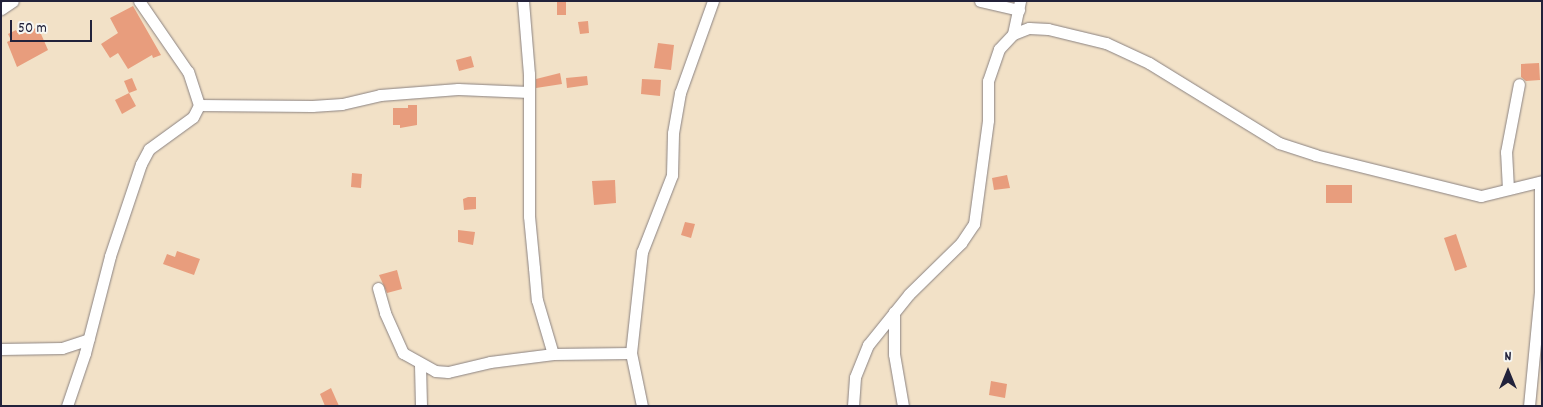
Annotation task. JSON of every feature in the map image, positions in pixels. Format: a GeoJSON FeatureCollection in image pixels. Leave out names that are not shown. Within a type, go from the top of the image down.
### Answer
{"type":"FeatureCollection","features":[{"type":"Feature","properties":{"kind":"street"},"geometry":{"type":"LineString","coordinates":[[1,9],[14,1]]}},
{"type":"Feature","properties":{"kind":"street"},"geometry":{"type":"LineString","coordinates":[[67,406],[89,339],[110,256],[142,164],[149,149],[193,117],[199,105],[188,72],[139,1]]}},
{"type":"Feature","properties":{"kind":"street"},"geometry":{"type":"LineString","coordinates":[[523,1],[529,92],[529,216],[537,300],[553,354]]}},
{"type":"Feature","properties":{"kind":"street"},"geometry":{"type":"LineString","coordinates":[[642,406],[631,353],[642,252],[672,175],[673,133],[680,93],[713,1]]}},
{"type":"Feature","properties":{"kind":"street"},"geometry":{"type":"LineString","coordinates":[[980,1],[1019,5],[1013,34]]}},
{"type":"Feature","properties":{"kind":"street"},"geometry":{"type":"LineString","coordinates":[[853,406],[858,367],[868,345],[894,312],[974,224],[986,139],[988,81],[999,49],[1013,34],[1029,28],[1048,29],[1106,43],[1149,62],[1279,143],[1315,155],[1458,192],[1481,196],[1508,188],[1541,182],[1540,292],[1529,406]]}},
{"type":"Feature","properties":{"kind":"street"},"geometry":{"type":"LineString","coordinates":[[1508,188],[1506,152],[1519,84]]}},
{"type":"Feature","properties":{"kind":"street"},"geometry":{"type":"LineString","coordinates":[[199,105],[312,106],[342,104],[380,95],[458,89],[529,92]]}},
{"type":"Feature","properties":{"kind":"street"},"geometry":{"type":"LineString","coordinates":[[378,288],[402,353],[420,365],[435,371],[448,372],[490,362],[553,354],[631,353]]}},
{"type":"Feature","properties":{"kind":"street"},"geometry":{"type":"LineString","coordinates":[[894,312],[894,354],[903,406]]}},
{"type":"Feature","properties":{"kind":"street"},"geometry":{"type":"LineString","coordinates":[[1,349],[62,348],[89,339]]}},
{"type":"Feature","properties":{"kind":"street"},"geometry":{"type":"LineString","coordinates":[[420,365],[421,406]]}},
{"type":"Feature","properties":{"kind":"building"},"geometry":{"type":"Polygon","coordinates":[[[557,1],[566,1],[566,15],[557,15],[557,1]]]}},
{"type":"Feature","properties":{"kind":"building"},"geometry":{"type":"Polygon","coordinates":[[[133,6],[161,55],[153,58],[152,55],[128,69],[118,53],[110,58],[101,44],[118,33],[110,18],[133,6]]]}},
{"type":"Feature","properties":{"kind":"building"},"geometry":{"type":"Polygon","coordinates":[[[588,21],[589,33],[580,34],[578,22],[588,21]]]}},
{"type":"Feature","properties":{"kind":"building"},"geometry":{"type":"Polygon","coordinates":[[[38,27],[48,50],[17,67],[7,42],[11,40],[8,34],[16,30],[19,35],[38,27]]]}},
{"type":"Feature","properties":{"kind":"building"},"geometry":{"type":"Polygon","coordinates":[[[658,43],[674,45],[671,70],[654,68],[658,43]]]}},
{"type":"Feature","properties":{"kind":"building"},"geometry":{"type":"Polygon","coordinates":[[[471,56],[474,67],[459,71],[456,60],[471,56]]]}},
{"type":"Feature","properties":{"kind":"building"},"geometry":{"type":"Polygon","coordinates":[[[1539,63],[1540,80],[1526,81],[1521,77],[1521,64],[1539,63]]]}},
{"type":"Feature","properties":{"kind":"building"},"geometry":{"type":"Polygon","coordinates":[[[560,73],[562,84],[536,88],[536,79],[560,73]]]}},
{"type":"Feature","properties":{"kind":"building"},"geometry":{"type":"Polygon","coordinates":[[[587,76],[588,85],[567,88],[566,78],[587,76]]]}},
{"type":"Feature","properties":{"kind":"building"},"geometry":{"type":"Polygon","coordinates":[[[132,78],[137,90],[129,93],[124,81],[132,78]]]}},
{"type":"Feature","properties":{"kind":"building"},"geometry":{"type":"Polygon","coordinates":[[[642,79],[661,80],[660,96],[641,94],[642,79]]]}},
{"type":"Feature","properties":{"kind":"building"},"geometry":{"type":"Polygon","coordinates":[[[129,93],[136,106],[122,114],[115,100],[129,93]]]}},
{"type":"Feature","properties":{"kind":"building"},"geometry":{"type":"Polygon","coordinates":[[[408,105],[417,105],[417,125],[400,128],[400,125],[393,125],[393,108],[408,108],[408,105]]]}},
{"type":"Feature","properties":{"kind":"building"},"geometry":{"type":"Polygon","coordinates":[[[352,173],[362,174],[361,188],[351,187],[352,173]]]}},
{"type":"Feature","properties":{"kind":"building"},"geometry":{"type":"Polygon","coordinates":[[[1007,175],[1010,188],[994,190],[992,178],[1007,175]]]}},
{"type":"Feature","properties":{"kind":"building"},"geometry":{"type":"Polygon","coordinates":[[[615,180],[616,203],[594,205],[592,181],[615,180]]]}},
{"type":"Feature","properties":{"kind":"building"},"geometry":{"type":"Polygon","coordinates":[[[1326,185],[1352,185],[1352,203],[1326,203],[1326,185]]]}},
{"type":"Feature","properties":{"kind":"building"},"geometry":{"type":"Polygon","coordinates":[[[476,197],[476,209],[464,210],[463,199],[476,197]]]}},
{"type":"Feature","properties":{"kind":"building"},"geometry":{"type":"Polygon","coordinates":[[[685,222],[695,224],[691,238],[681,235],[685,222]]]}},
{"type":"Feature","properties":{"kind":"building"},"geometry":{"type":"Polygon","coordinates":[[[458,230],[475,232],[473,245],[458,242],[458,230]]]}},
{"type":"Feature","properties":{"kind":"building"},"geometry":{"type":"Polygon","coordinates":[[[1456,234],[1467,267],[1455,271],[1444,238],[1456,234]]]}},
{"type":"Feature","properties":{"kind":"building"},"geometry":{"type":"Polygon","coordinates":[[[177,251],[200,259],[194,275],[163,264],[167,254],[175,257],[177,251]]]}},
{"type":"Feature","properties":{"kind":"building"},"geometry":{"type":"Polygon","coordinates":[[[397,270],[402,289],[387,293],[379,275],[397,270]]]}},
{"type":"Feature","properties":{"kind":"building"},"geometry":{"type":"Polygon","coordinates":[[[991,381],[1007,384],[1005,398],[989,395],[991,381]]]}},
{"type":"Feature","properties":{"kind":"building"},"geometry":{"type":"Polygon","coordinates":[[[331,388],[339,406],[325,406],[320,394],[331,388]]]}}]}
